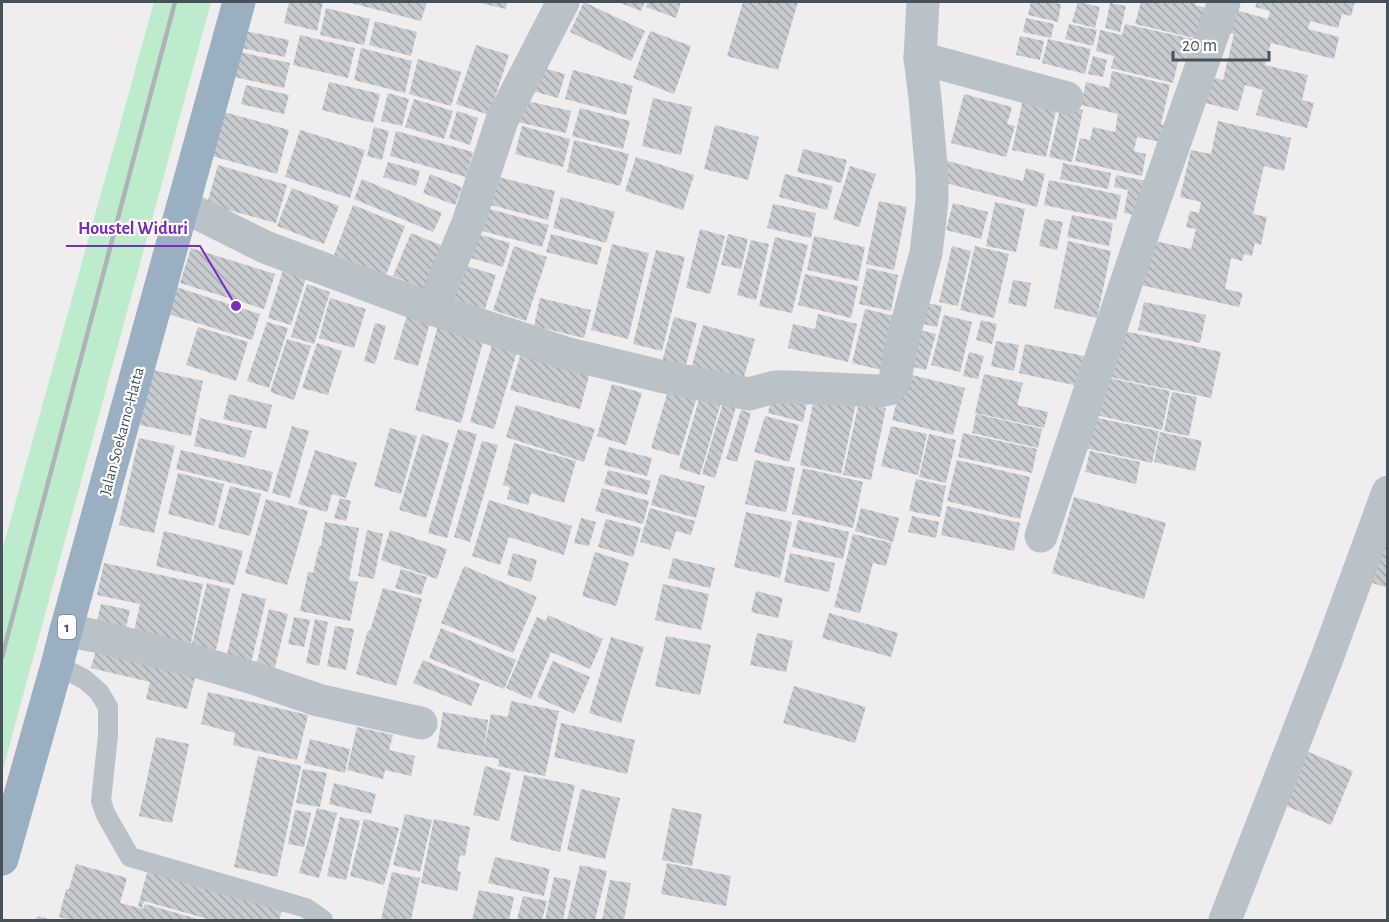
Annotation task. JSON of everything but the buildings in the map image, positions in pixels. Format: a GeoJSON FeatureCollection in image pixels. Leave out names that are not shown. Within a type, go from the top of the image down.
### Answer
{"type":"FeatureCollection","features":[{"type":"Feature","properties":{"kind":"highway","name":"Jalan Soekarno-Hatta"},"geometry":{"type":"LineString","coordinates":[[2,859],[239,2]]}},
{"type":"Feature","properties":{"kind":"street"},"geometry":{"type":"LineString","coordinates":[[432,309],[468,223],[502,120],[563,2]]}},
{"type":"Feature","properties":{"kind":"street"},"geometry":{"type":"LineString","coordinates":[[183,206],[265,248],[432,309],[565,353],[749,394],[775,387],[880,391],[889,389],[895,380],[901,346],[926,253],[932,201],[926,98],[920,58],[923,2]]}},
{"type":"Feature","properties":{"kind":"street"},"geometry":{"type":"LineString","coordinates":[[1041,536],[1224,2]]}},
{"type":"Feature","properties":{"kind":"street"},"geometry":{"type":"LineString","coordinates":[[920,58],[1067,98]]}},
{"type":"Feature","properties":{"kind":"street"},"geometry":{"type":"LineString","coordinates":[[1225,921],[1327,658],[1388,492]]}},
{"type":"Feature","properties":{"kind":"street"},"geometry":{"type":"LineString","coordinates":[[66,630],[209,665],[318,700],[421,723]]}},
{"type":"Feature","properties":{"kind":"lane"},"geometry":{"type":"LineString","coordinates":[[57,666],[84,679],[99,692],[108,707],[108,735],[101,801],[106,815],[130,857],[306,908],[323,921]]}},
{"type":"Feature","properties":{"kind":"green space"},"geometry":{"type":"Polygon","coordinates":[[[154,2],[211,2],[2,773],[2,551],[154,2]]]}},
{"type":"Feature","properties":{"kind":"railway"},"geometry":{"type":"LineString","coordinates":[[2,657],[175,2]]}},
{"type":"Feature","properties":{"kind":"place","name":"Houstel Widuri"},"geometry":{"type":"Point","coordinates":[236,306]}}]}
